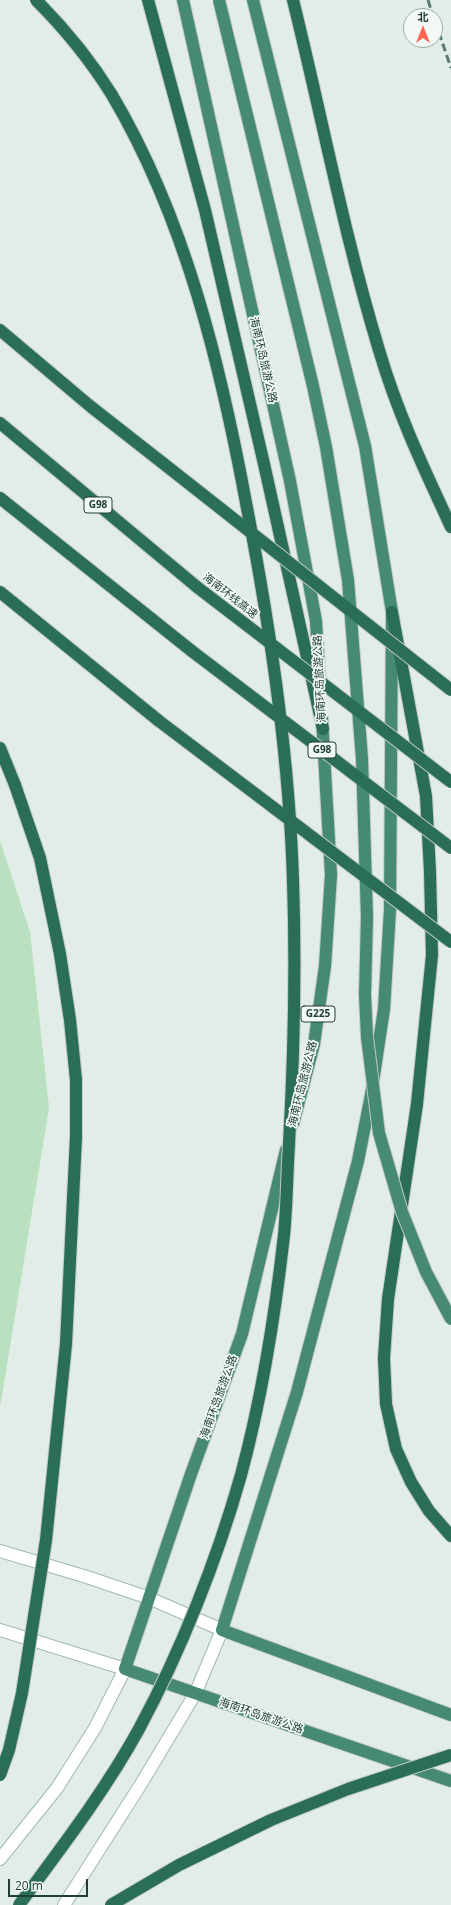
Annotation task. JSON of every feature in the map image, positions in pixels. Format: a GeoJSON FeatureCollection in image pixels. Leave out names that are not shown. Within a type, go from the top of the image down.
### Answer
{"type":"FeatureCollection","features":[{"type":"Feature","properties":{"kind":"highway"},"geometry":{"type":"LineString","coordinates":[[19,1905],[91,1807],[138,1730],[176,1652],[213,1559],[240,1477],[260,1395],[284,1232],[292,1093],[295,980],[293,877],[286,777],[277,683],[264,595],[224,396],[185,259],[160,192],[138,142],[109,91],[77,47],[36,0]]}},
{"type":"Feature","properties":{"kind":"highway"},"geometry":{"type":"LineString","coordinates":[[148,0],[205,210],[264,464],[323,729]]}},
{"type":"Feature","properties":{"kind":"highway","name":"海南环岛旅游公路"},"geometry":{"type":"LineString","coordinates":[[183,0],[290,481],[316,621],[331,875],[325,966],[314,1044],[271,1207],[242,1334],[191,1474],[124,1669],[451,1781]]}},
{"type":"Feature","properties":{"kind":"highway"},"geometry":{"type":"LineString","coordinates":[[218,0],[312,379],[339,517],[348,580],[362,759],[367,1037],[379,1133],[405,1218],[426,1272],[451,1319]]}},
{"type":"Feature","properties":{"kind":"highway"},"geometry":{"type":"LineString","coordinates":[[253,0],[365,446],[392,612],[426,796],[432,956],[417,1104],[388,1299],[384,1358],[386,1404],[396,1449],[411,1482],[430,1511],[451,1536]]}},
{"type":"Feature","properties":{"kind":"highway"},"geometry":{"type":"LineString","coordinates":[[293,0],[357,273],[379,351],[404,424],[451,527]]}},
{"type":"Feature","properties":{"kind":"highway"},"geometry":{"type":"LineString","coordinates":[[0,330],[90,406],[451,690]]}},
{"type":"Feature","properties":{"kind":"highway","name":"海南环线高速"},"geometry":{"type":"LineString","coordinates":[[0,423],[197,587],[451,782]]}},
{"type":"Feature","properties":{"kind":"highway","name":"G98"},"geometry":{"type":"LineString","coordinates":[[0,498],[193,652],[451,848]]}},
{"type":"Feature","properties":{"kind":"highway"},"geometry":{"type":"LineString","coordinates":[[0,592],[159,721],[451,942]]}},
{"type":"Feature","properties":{"kind":"highway"},"geometry":{"type":"LineString","coordinates":[[392,612],[390,910],[384,1009],[371,1095],[358,1161],[297,1392],[222,1630],[451,1715]]}},
{"type":"Feature","properties":{"kind":"highway"},"geometry":{"type":"LineString","coordinates":[[0,748],[15,785],[40,858],[60,954],[70,1020],[76,1080],[76,1137],[66,1344],[46,1540],[22,1693],[9,1750],[0,1775]]}},
{"type":"Feature","properties":{"kind":"highway"},"geometry":{"type":"LineString","coordinates":[[111,1905],[179,1865],[271,1820],[348,1789],[451,1755]]}},
{"type":"Feature","properties":{"kind":"main road"},"geometry":{"type":"LineString","coordinates":[[0,1551],[87,1577],[149,1598],[222,1630],[195,1694],[137,1790],[64,1905]]}},
{"type":"Feature","properties":{"kind":"main road"},"geometry":{"type":"LineString","coordinates":[[0,1630],[124,1669],[95,1728],[56,1788],[0,1858]]}},
{"type":"Feature","properties":{"kind":"green space"},"geometry":{"type":"Polygon","coordinates":[[[0,841],[30,932],[49,1108],[0,1407],[0,841]]]}},
{"type":"Feature","properties":{"kind":"railway"},"geometry":{"type":"LineString","coordinates":[[428,0],[430,8]]}},
{"type":"Feature","properties":{"kind":"railway"},"geometry":{"type":"LineString","coordinates":[[443,44],[451,68]]}}]}
